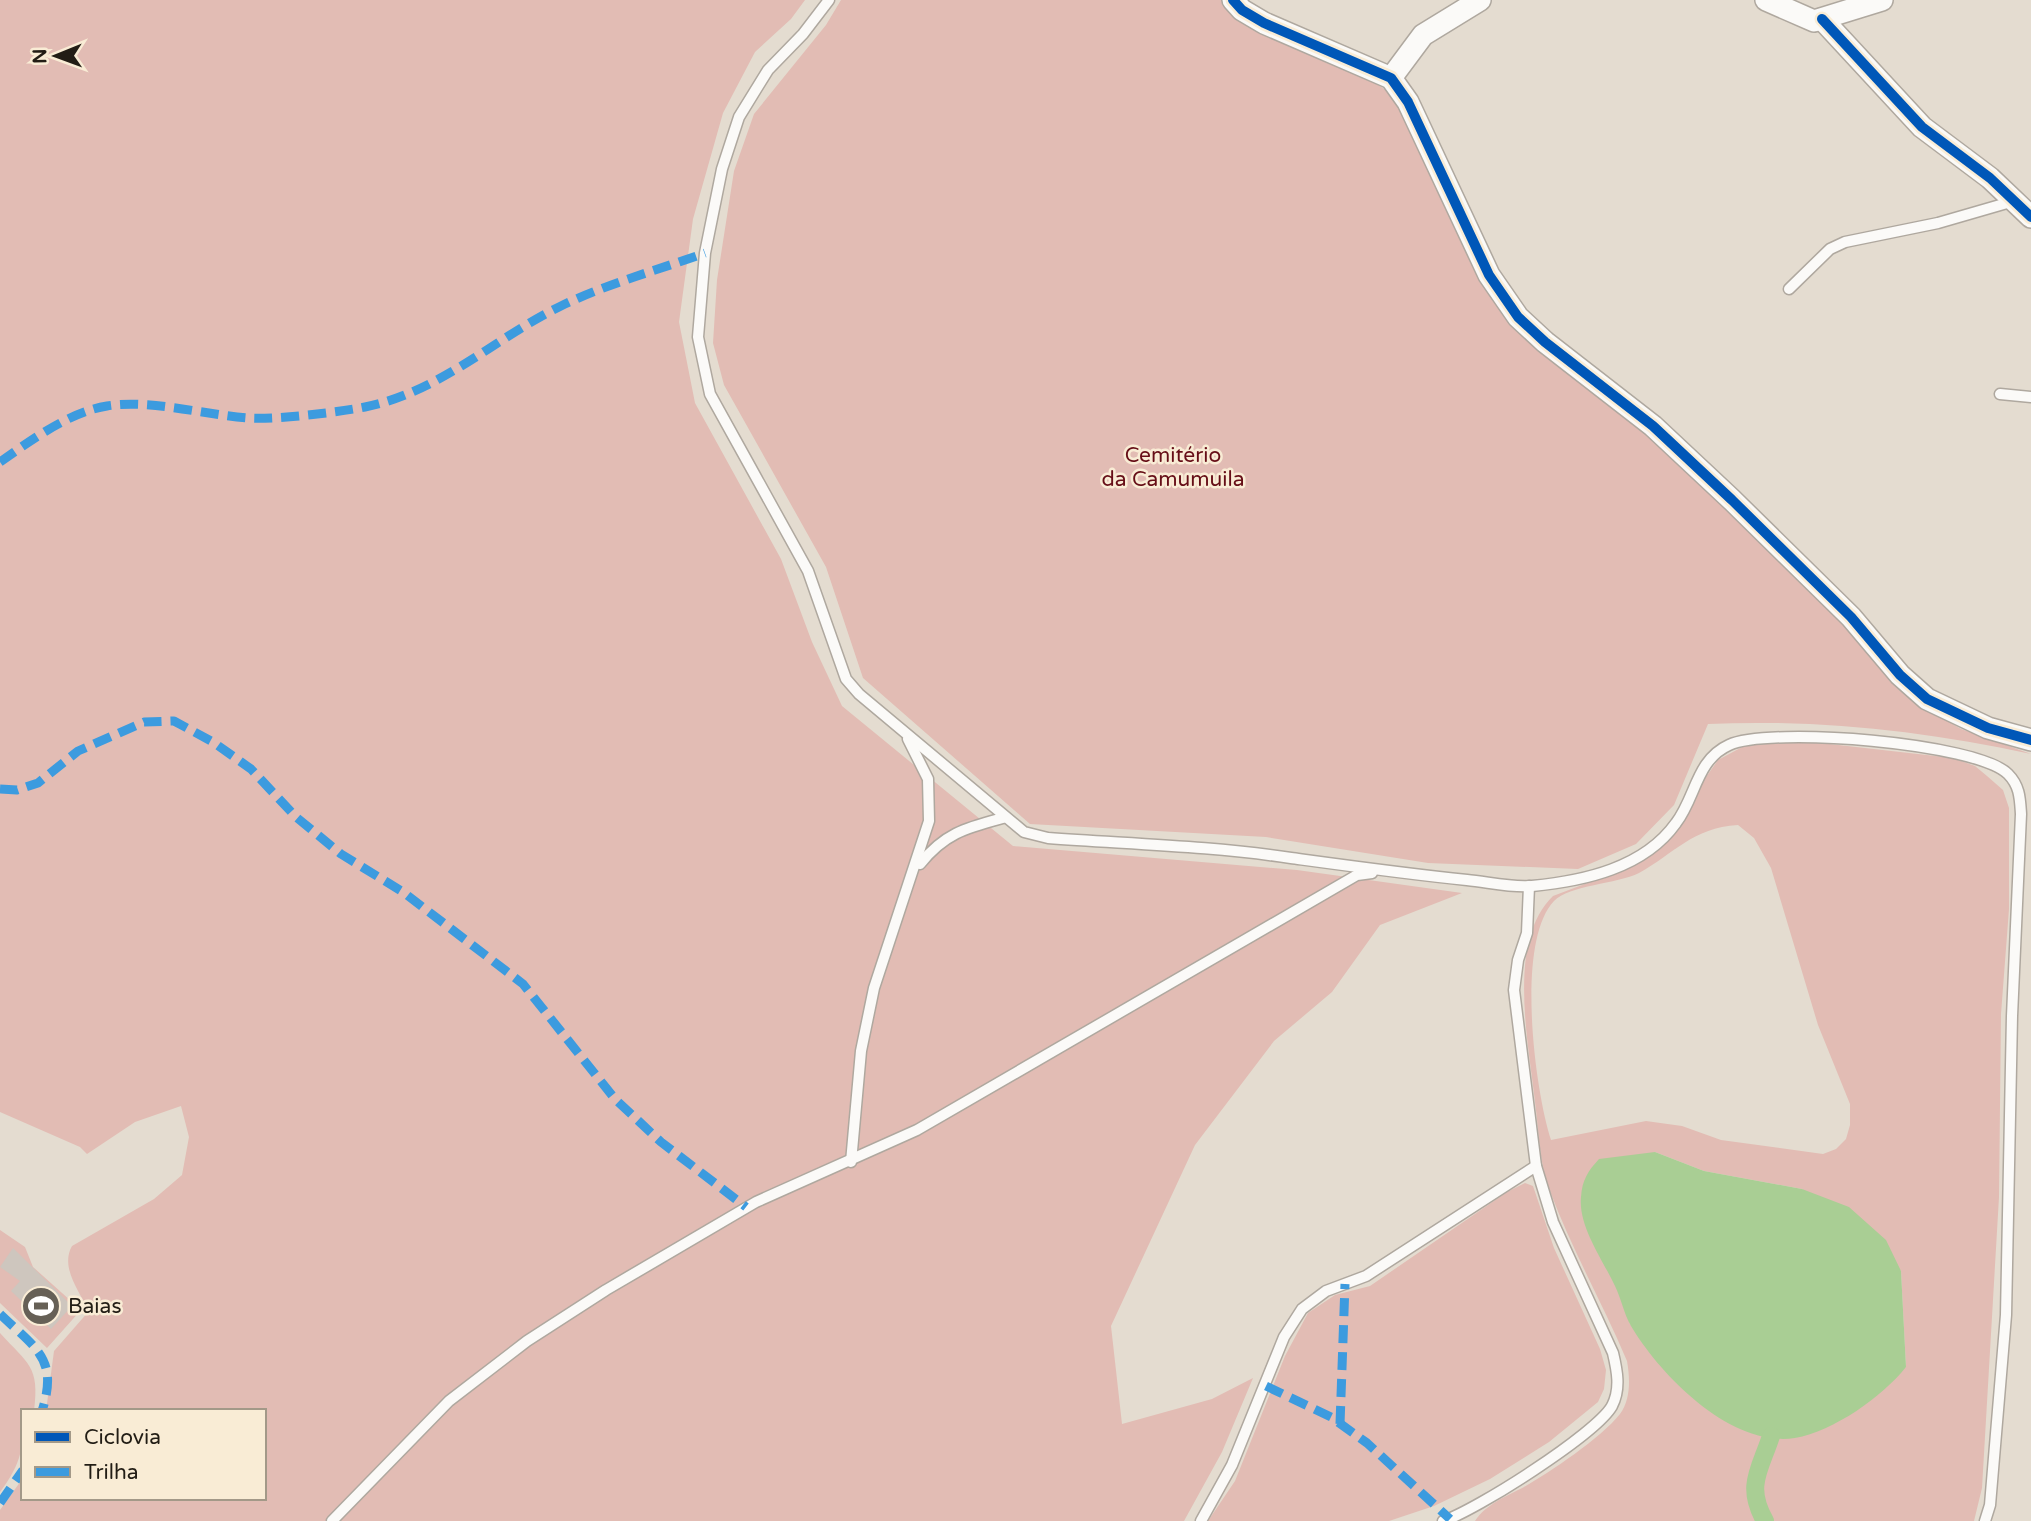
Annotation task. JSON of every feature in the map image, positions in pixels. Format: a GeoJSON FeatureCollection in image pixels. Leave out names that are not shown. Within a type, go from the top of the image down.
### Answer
{"type":"FeatureCollection","features":[{"type":"Feature","properties":{"kind":"street"},"geometry":{"type":"LineString","coordinates":[[1233,0],[1242,10],[1264,23],[1391,78],[1408,102],[1489,275],[1518,317],[1545,342],[1653,426],[1683,453],[1851,617],[1900,675],[1927,699],[1988,728],[2031,740]]}},
{"type":"Feature","properties":{"kind":"street"},"geometry":{"type":"LineString","coordinates":[[1391,78],[1423,35],[1480,0]]}},
{"type":"Feature","properties":{"kind":"street"},"geometry":{"type":"LineString","coordinates":[[1766,0],[1805,19],[1822,19],[1882,0]]}},
{"type":"Feature","properties":{"kind":"street"},"geometry":{"type":"LineString","coordinates":[[1822,19],[1922,127],[2031,217]]}},
{"type":"Feature","properties":{"kind":"lane"},"geometry":{"type":"LineString","coordinates":[[829,0],[803,34],[768,70],[739,117],[722,169],[705,253],[698,337],[710,394],[808,571],[846,679],[1003,818],[1024,832],[1048,838],[1286,857],[1529,886],[1590,877],[1630,861],[1655,845],[1677,823],[1705,765],[1716,752],[1748,738],[1801,736],[1949,750],[1991,762],[2008,774],[2019,788],[2021,814],[2012,1016],[2006,1315],[1990,1505],[1985,1521]]}},
{"type":"Feature","properties":{"kind":"lane"},"geometry":{"type":"LineString","coordinates":[[1789,289],[1830,250],[1845,242],[1938,223],[2014,201]]}},
{"type":"Feature","properties":{"kind":"lane"},"geometry":{"type":"LineString","coordinates":[[2000,394],[2031,397]]}},
{"type":"Feature","properties":{"kind":"lane"},"geometry":{"type":"LineString","coordinates":[[850,1161],[861,1051],[874,988],[929,821],[928,779],[905,733]]}},
{"type":"Feature","properties":{"kind":"lane"},"geometry":{"type":"LineString","coordinates":[[915,869],[937,843],[966,828],[1003,818]]}},
{"type":"Feature","properties":{"kind":"lane"},"geometry":{"type":"LineString","coordinates":[[332,1521],[449,1401],[527,1341],[713,1225],[756,1202],[917,1130],[1101,1027],[1357,876],[1386,871]]}},
{"type":"Feature","properties":{"kind":"lane"},"geometry":{"type":"LineString","coordinates":[[1448,1520],[1540,1466],[1612,1406],[1617,1389],[1618,1372],[1613,1353],[1553,1222],[1536,1166],[1514,990],[1518,960],[1527,933],[1529,886]]}},
{"type":"Feature","properties":{"kind":"lane"},"geometry":{"type":"LineString","coordinates":[[1201,1521],[1232,1465],[1284,1337],[1302,1309],[1326,1291],[1366,1276],[1536,1166]]}},
{"type":"Feature","properties":{"kind":"green space"},"geometry":{"type":"Polygon","coordinates":[[[0,0],[805,0],[791,19],[755,52],[723,113],[693,219],[679,322],[695,403],[781,559],[812,642],[842,706],[1013,846],[1297,870],[1462,893],[1380,925],[1332,992],[1274,1041],[1195,1145],[1111,1326],[1122,1424],[1212,1399],[1253,1378],[1222,1452],[1184,1521],[0,1521],[0,1510],[21,1481],[21,1500],[266,1500],[266,1409],[46,1409],[54,1351],[89,1311],[69,1271],[72,1246],[154,1199],[182,1175],[189,1137],[181,1106],[135,1122],[87,1154],[80,1147],[0,1112],[0,0]]]}},
{"type":"Feature","properties":{"kind":"green space","name":"Cemitério da Camumuila"},"geometry":{"type":"Polygon","coordinates":[[[841,0],[1222,0],[1244,21],[1374,82],[1387,91],[1400,110],[1483,284],[1508,321],[1538,351],[1645,430],[1845,623],[1923,707],[1961,729],[2031,754],[1870,728],[1789,723],[1708,724],[1674,805],[1636,844],[1578,869],[1428,863],[1266,837],[1030,824],[863,678],[826,567],[724,385],[713,343],[717,280],[734,171],[754,114],[826,25],[841,0]]]}},
{"type":"Feature","properties":{"kind":"green space"},"geometry":{"type":"Polygon","coordinates":[[[1776,742],[1812,742],[1953,758],[1975,766],[2003,790],[2009,808],[2009,909],[2001,1014],[1999,1197],[1982,1488],[1974,1521],[1475,1521],[1491,1505],[1547,1473],[1601,1433],[1624,1408],[1629,1388],[1627,1361],[1568,1234],[1544,1170],[1524,994],[1525,966],[1538,915],[1553,896],[1627,868],[1655,850],[1718,760],[1744,746],[1776,742]],[[1738,825],[1722,827],[1696,836],[1630,877],[1571,891],[1554,901],[1542,921],[1535,949],[1532,1018],[1539,1088],[1551,1140],[1646,1121],[1682,1126],[1721,1140],[1823,1154],[1836,1149],[1846,1139],[1850,1125],[1850,1104],[1818,1025],[1771,868],[1754,838],[1738,825]],[[1655,1152],[1622,1300],[1630,1324],[1764,1436],[1795,1438],[1906,1367],[1901,1271],[1802,1189],[1704,1171],[1655,1152]]]}},
{"type":"Feature","properties":{"kind":"green space"},"geometry":{"type":"Polygon","coordinates":[[[1525,1183],[1533,1186],[1554,1248],[1600,1349],[1606,1370],[1604,1389],[1598,1402],[1549,1442],[1490,1479],[1434,1506],[1389,1521],[1208,1521],[1235,1481],[1285,1356],[1308,1313],[1335,1295],[1370,1286],[1507,1192],[1525,1183]]]}},
{"type":"Feature","properties":{"kind":"green space","name":"Baias"},"geometry":{"type":"Polygon","coordinates":[[[0,1230],[25,1247],[33,1267],[81,1310],[47,1348],[0,1303],[0,1230]]]}},
{"type":"Feature","properties":{"kind":"green space"},"geometry":{"type":"Polygon","coordinates":[[[0,1333],[30,1367],[35,1396],[34,1409],[21,1409],[20,1454],[0,1492],[0,1333]]]}},
{"type":"Feature","properties":{"kind":"shaded area"},"geometry":{"type":"Polygon","coordinates":[[[1655,1152],[1704,1171],[1802,1189],[1849,1207],[1886,1240],[1901,1271],[1906,1367],[1884,1390],[1856,1411],[1825,1428],[1795,1438],[1771,1438],[1746,1432],[1700,1404],[1660,1366],[1631,1326],[1615,1286],[1592,1243],[1581,1208],[1584,1181],[1599,1159],[1655,1152]]]}},
{"type":"Feature","properties":{"kind":"building"},"geometry":{"type":"Polygon","coordinates":[[[13,1248],[72,1306],[51,1329],[11,1291],[20,1281],[0,1267],[13,1248]]]}},
{"type":"Feature","properties":{"kind":"waterway"},"geometry":{"type":"LineString","coordinates":[[1765,1521],[1759,1509],[1755,1488],[1771,1436]]}},
{"type":"Feature","properties":{"kind":"marked path"},"geometry":{"type":"LineString","coordinates":[[0,462],[64,421],[107,406],[141,404],[260,418],[340,411],[392,400],[443,377],[537,319],[578,298],[705,253]]}},
{"type":"Feature","properties":{"kind":"marked path"},"geometry":{"type":"LineString","coordinates":[[0,789],[17,790],[38,783],[78,751],[144,722],[174,721],[213,742],[251,769],[296,817],[341,854],[403,892],[523,984],[615,1099],[661,1142],[746,1207]]}},
{"type":"Feature","properties":{"kind":"marked path"},"geometry":{"type":"LineString","coordinates":[[1340,1424],[1345,1284]]}},
{"type":"Feature","properties":{"kind":"marked path"},"geometry":{"type":"LineString","coordinates":[[0,1314],[33,1346],[45,1366],[48,1378],[43,1409]]}},
{"type":"Feature","properties":{"kind":"marked path"},"geometry":{"type":"LineString","coordinates":[[1266,1386],[1331,1417],[1367,1443],[1450,1519]]}},
{"type":"Feature","properties":{"kind":"marked path"},"geometry":{"type":"LineString","coordinates":[[0,1503],[21,1473]]}},
{"type":"Feature","properties":{"kind":"cycle path"},"geometry":{"type":"LineString","coordinates":[[1233,0],[1242,10],[1264,23],[1391,78],[1408,102],[1489,275],[1518,317],[1545,342],[1653,426],[1851,617],[1900,675],[1927,699],[1988,728],[2031,740]]}},
{"type":"Feature","properties":{"kind":"cycle path"},"geometry":{"type":"LineString","coordinates":[[1822,19],[1922,127],[1990,178],[2031,217]]}},
{"type":"Feature","properties":{"kind":"place","name":"Baias"},"geometry":{"type":"Point","coordinates":[41,1306]}}]}
